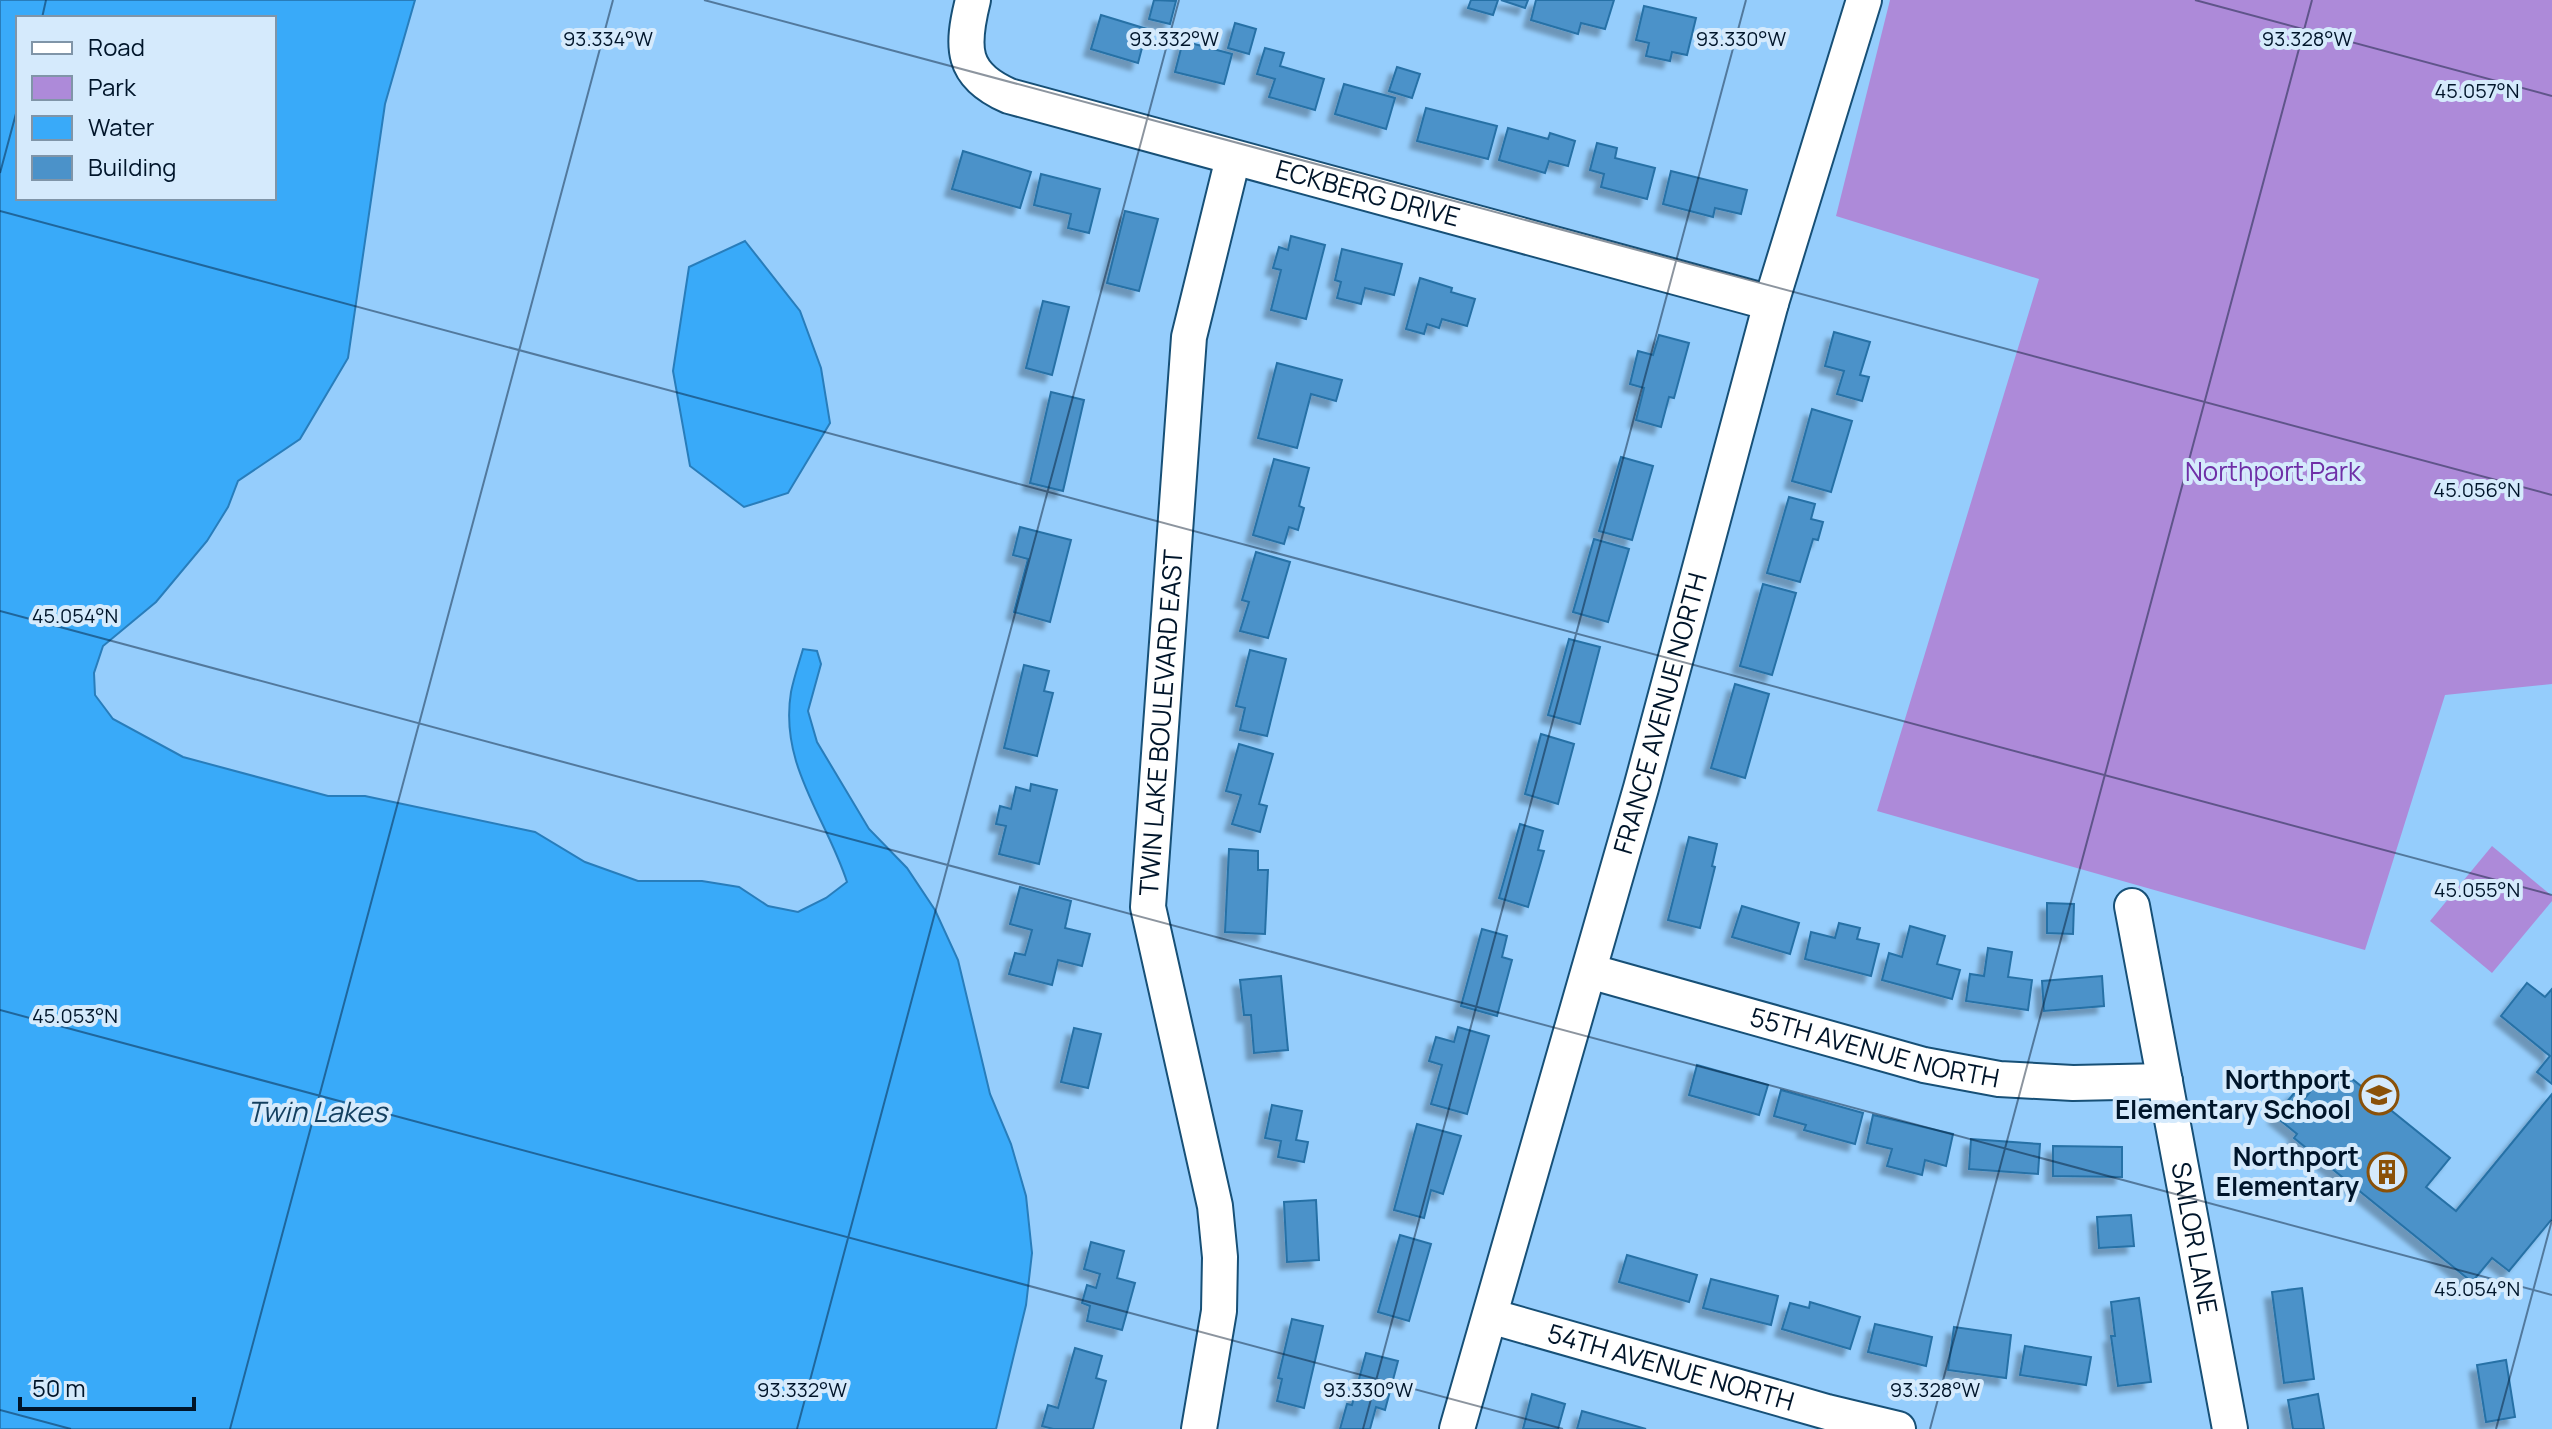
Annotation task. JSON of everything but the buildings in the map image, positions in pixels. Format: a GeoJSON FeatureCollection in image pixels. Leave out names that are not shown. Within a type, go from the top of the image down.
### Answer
{"type":"FeatureCollection","features":[{"type":"Feature","properties":{"kind":"street","name":"ECKBERG DRIVE"},"geometry":{"type":"LineString","coordinates":[[973,0],[966,46],[972,70],[987,86],[1009,96],[1771,303]]}},
{"type":"Feature","properties":{"kind":"street","name":"FRANCE AVENUE NORTH"},"geometry":{"type":"LineString","coordinates":[[1457,1429],[1641,788],[1771,303],[1864,0]]}},
{"type":"Feature","properties":{"kind":"street","name":"TWIN LAKE BOULEVARD EAST"},"geometry":{"type":"LineString","coordinates":[[1199,1429],[1219,1311],[1220,1257],[1215,1206],[1148,907],[1189,337],[1233,158]]}},
{"type":"Feature","properties":{"kind":"street","name":"SAILOR LANE"},"geometry":{"type":"LineString","coordinates":[[2132,906],[2230,1429]]}},
{"type":"Feature","properties":{"kind":"street","name":"55TH AVENUE NORTH"},"geometry":{"type":"LineString","coordinates":[[1589,971],[1924,1065],[1999,1079],[2073,1083],[2165,1081]]}},
{"type":"Feature","properties":{"kind":"street","name":"54TH AVENUE NORTH"},"geometry":{"type":"LineString","coordinates":[[1490,1316],[1827,1412],[1898,1429]]}},
{"type":"Feature","properties":{"kind":"green space","name":"Northport Park"},"geometry":{"type":"Polygon","coordinates":[[[1890,0],[2552,0],[2552,684],[2445,695],[2365,950],[1877,811],[2039,279],[1836,216],[1890,0]]]}},
{"type":"Feature","properties":{"kind":"green space"},"geometry":{"type":"Polygon","coordinates":[[[2492,846],[2552,896],[2552,901],[2492,973],[2430,921],[2492,846]]]}},
{"type":"Feature","properties":{"kind":"water","name":"Twin Lakes"},"geometry":{"type":"Polygon","coordinates":[[[0,0],[415,0],[385,104],[348,358],[300,439],[238,481],[228,507],[207,541],[156,602],[103,646],[94,673],[95,695],[113,719],[183,757],[328,796],[365,796],[535,832],[585,862],[638,881],[702,881],[739,887],[768,906],[798,912],[826,898],[847,882],[807,790],[792,743],[789,718],[795,675],[803,649],[817,651],[821,664],[808,711],[817,742],[869,829],[907,868],[935,910],[958,960],[990,1094],[1011,1144],[1026,1196],[1032,1253],[1026,1305],[996,1429],[0,1429],[0,0]]]}},
{"type":"Feature","properties":{"kind":"water"},"geometry":{"type":"Polygon","coordinates":[[[745,241],[800,311],[821,368],[830,423],[788,493],[744,507],[690,466],[673,371],[689,267],[745,241]]]}},
{"type":"Feature","properties":{"kind":"place","name":"Northport Elementary School"},"geometry":{"type":"Point","coordinates":[2379,1095]}},
{"type":"Feature","properties":{"kind":"place","name":"Northport Elementary"},"geometry":{"type":"Point","coordinates":[2387,1172]}}]}
